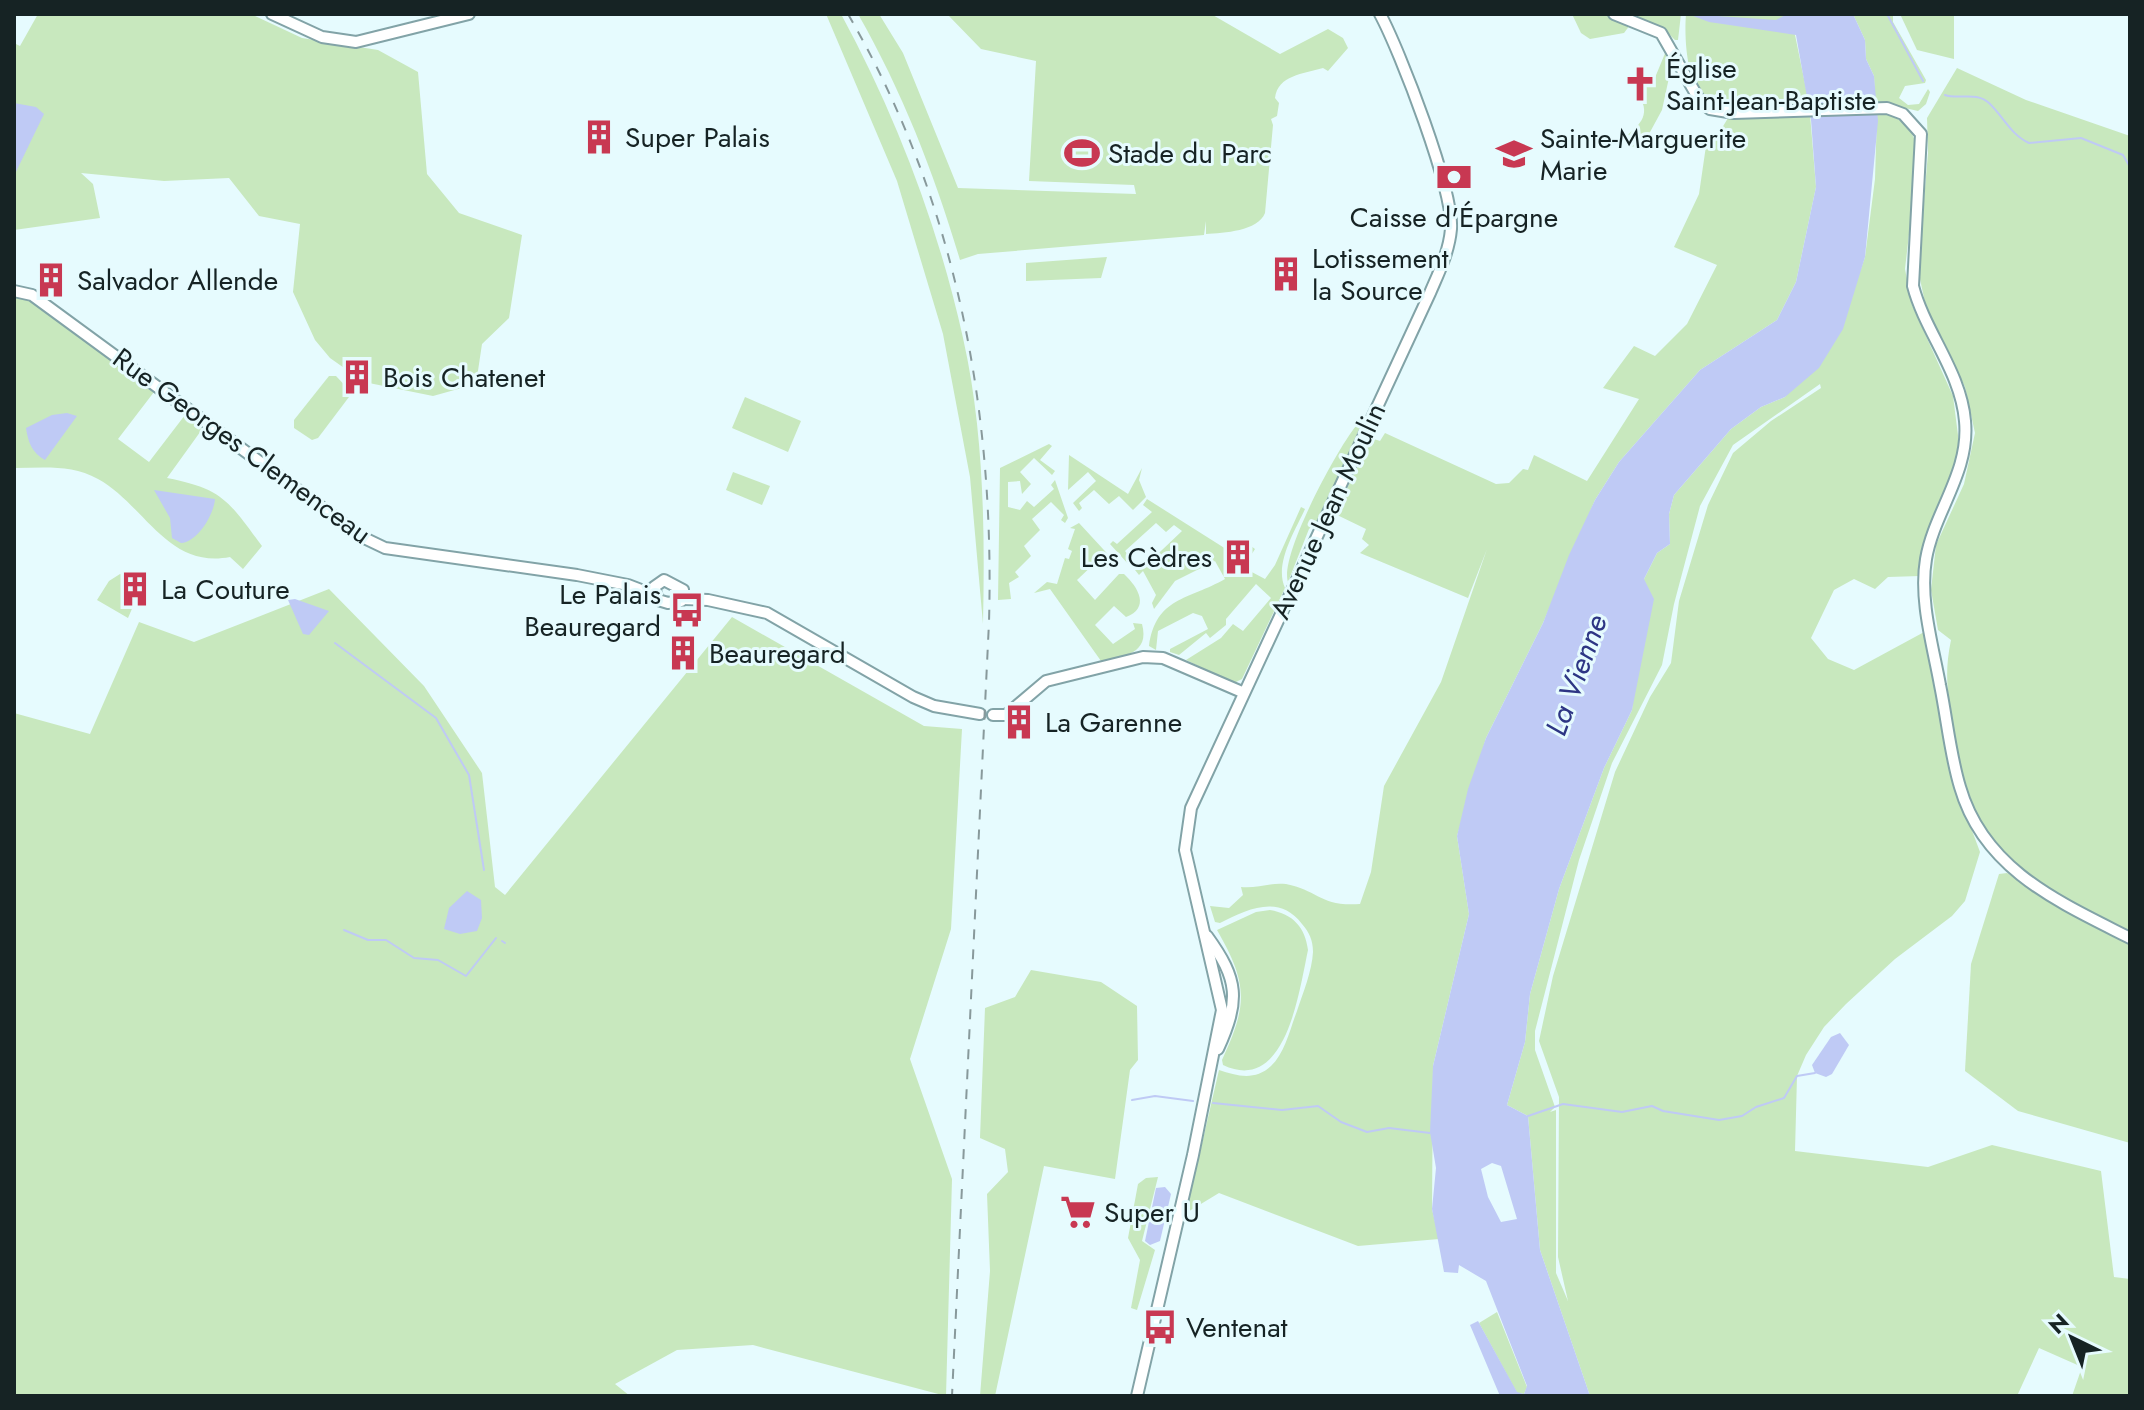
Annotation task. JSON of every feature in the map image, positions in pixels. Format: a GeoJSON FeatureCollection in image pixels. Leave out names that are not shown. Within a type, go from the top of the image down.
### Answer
{"type":"FeatureCollection","features":[{"type":"Feature","properties":{"kind":"main road"},"geometry":{"type":"LineString","coordinates":[[272,14],[322,37],[356,42],[469,14]]}},
{"type":"Feature","properties":{"kind":"main road","name":"Avenue Jean Moulin"},"geometry":{"type":"LineString","coordinates":[[1137,1396],[1193,1155],[1222,1010],[1218,979],[1185,850],[1187,820],[1242,692],[1444,263],[1451,229],[1449,203],[1411,87],[1380,14]]}},
{"type":"Feature","properties":{"kind":"main road"},"geometry":{"type":"LineString","coordinates":[[1614,14],[1661,33],[1700,101],[1710,109],[1734,113],[1880,108],[1903,114],[1921,134],[1913,286],[1919,308],[1958,388],[1966,422],[1962,459],[1928,546],[1924,582],[1961,792],[1979,833],[2018,875],[2130,938]]}},
{"type":"Feature","properties":{"kind":"main road","name":"Rue Georges Clemenceau"},"geometry":{"type":"LineString","coordinates":[[14,291],[32,295],[45,304],[362,537],[385,548],[446,554],[655,590],[673,582],[683,595]]}},
{"type":"Feature","properties":{"kind":"main road","name":"Rue Georges Clemenceau"},"geometry":{"type":"LineString","coordinates":[[655,590],[668,603],[683,595],[767,613],[913,697],[934,706],[980,714]]}},
{"type":"Feature","properties":{"kind":"main road"},"geometry":{"type":"LineString","coordinates":[[993,715],[1006,715],[1046,681],[1143,657],[1163,658],[1242,692]]}},
{"type":"Feature","properties":{"kind":"main road","name":"Avenue Jean Moulin"},"geometry":{"type":"LineString","coordinates":[[1206,934],[1232,975],[1233,1010],[1213,1060]]}},
{"type":"Feature","properties":{"kind":"main road"},"geometry":{"type":"LineString","coordinates":[[1213,966],[1226,962]]}},
{"type":"Feature","properties":{"kind":"main road"},"geometry":{"type":"LineString","coordinates":[[1218,979],[1225,980],[1232,975]]}},
{"type":"Feature","properties":{"kind":"green space"},"geometry":{"type":"Polygon","coordinates":[[[38,14],[251,14],[302,38],[378,50],[418,72],[427,174],[459,213],[522,235],[509,318],[482,344],[476,384],[433,396],[364,382],[330,358],[315,340],[293,292],[300,224],[259,216],[229,178],[164,181],[81,173],[93,184],[100,218],[14,230],[14,43],[20,46],[38,14]]]}},
{"type":"Feature","properties":{"kind":"green space"},"geometry":{"type":"Polygon","coordinates":[[[826,14],[841,14],[880,92],[928,213],[953,296],[970,373],[979,445],[984,553],[983,624],[970,477],[943,334],[897,181],[826,14]]]}},
{"type":"Feature","properties":{"kind":"green space"},"geometry":{"type":"Polygon","coordinates":[[[858,14],[879,14],[903,53],[958,188],[1136,194],[1134,185],[1029,181],[1036,61],[981,49],[947,14],[1211,14],[1280,54],[1328,29],[1343,38],[1348,48],[1328,71],[1323,68],[1293,77],[1277,90],[1275,98],[1279,103],[1277,116],[1271,119],[1265,213],[1255,224],[1240,230],[1206,234],[1206,221],[1204,235],[978,254],[960,260],[916,134],[858,14]]]}},
{"type":"Feature","properties":{"kind":"green space"},"geometry":{"type":"Polygon","coordinates":[[[1572,14],[1604,14],[1630,25],[1624,33],[1590,39],[1581,33],[1572,14]]]}},
{"type":"Feature","properties":{"kind":"green space"},"geometry":{"type":"Polygon","coordinates":[[[1630,14],[1681,14],[1678,40],[1665,30],[1630,14]]]}},
{"type":"Feature","properties":{"kind":"green space"},"geometry":{"type":"Polygon","coordinates":[[[1686,14],[1787,14],[1795,35],[1809,103],[1736,109],[1714,105],[1705,99],[1692,78],[1689,65],[1686,14]]]}},
{"type":"Feature","properties":{"kind":"green space"},"geometry":{"type":"Polygon","coordinates":[[[1853,14],[1893,14],[1893,22],[1926,80],[1925,83],[1905,86],[1899,98],[1908,105],[1919,104],[1928,89],[1930,92],[1926,104],[1918,111],[1875,101],[1874,76],[1866,59],[1865,40],[1853,14]]]}},
{"type":"Feature","properties":{"kind":"green space"},"geometry":{"type":"Polygon","coordinates":[[[1900,14],[1954,14],[1954,59],[1917,50],[1900,14]]]}},
{"type":"Feature","properties":{"kind":"green space"},"geometry":{"type":"Polygon","coordinates":[[[1666,51],[1673,59],[1662,110],[1643,145],[1630,147],[1626,136],[1640,123],[1644,112],[1637,94],[1654,80],[1666,51]]]}},
{"type":"Feature","properties":{"kind":"green space"},"geometry":{"type":"Polygon","coordinates":[[[1957,68],[2026,100],[2130,136],[2130,932],[2062,897],[2011,862],[1992,840],[1976,813],[1964,780],[1955,738],[1947,678],[1951,640],[1938,630],[1931,590],[1936,545],[1964,484],[1975,433],[1965,387],[1926,307],[1918,270],[1928,153],[1927,118],[1957,68]]]}},
{"type":"Feature","properties":{"kind":"green space"},"geometry":{"type":"Polygon","coordinates":[[[1810,114],[1816,187],[1796,282],[1777,320],[1700,370],[1619,462],[1595,500],[1543,623],[1486,738],[1457,836],[1469,914],[1433,1066],[1432,1209],[1439,1239],[1358,1246],[1219,1193],[1186,1213],[1219,1070],[1239,1075],[1259,1074],[1276,1061],[1287,1040],[1313,952],[1307,930],[1283,909],[1252,909],[1220,923],[1215,922],[1210,906],[1229,908],[1243,895],[1241,887],[1280,884],[1297,887],[1327,901],[1360,904],[1371,872],[1384,786],[1441,682],[1487,549],[1468,598],[1360,553],[1369,545],[1362,539],[1366,529],[1335,514],[1371,438],[1380,441],[1385,433],[1496,484],[1509,483],[1523,469],[1528,470],[1534,455],[1587,481],[1639,399],[1603,388],[1634,346],[1655,356],[1687,324],[1717,265],[1674,247],[1699,194],[1707,139],[1716,138],[1728,118],[1810,114]]]}},
{"type":"Feature","properties":{"kind":"green space"},"geometry":{"type":"Polygon","coordinates":[[[1877,114],[1901,121],[1911,132],[1917,147],[1905,269],[1912,305],[1953,396],[1960,451],[1920,576],[1888,577],[1875,589],[1854,579],[1834,590],[1811,638],[1828,659],[1854,670],[1926,631],[1951,774],[1980,852],[1965,901],[1952,916],[1895,959],[1846,1004],[1824,1027],[1806,1055],[1797,1076],[1795,1151],[1928,1167],[1992,1145],[2101,1171],[2114,1277],[2130,1279],[2130,1396],[2072,1396],[2082,1367],[2039,1348],[2017,1396],[1590,1396],[1540,1250],[1528,1116],[1507,1105],[1525,1042],[1530,994],[1559,889],[1604,768],[1632,710],[1644,579],[1657,553],[1670,544],[1669,514],[1674,495],[1731,429],[1761,407],[1785,397],[1854,289],[1865,257],[1875,179],[1877,114]],[[1820,384],[1733,445],[1700,506],[1674,604],[1662,665],[1612,763],[1579,860],[1535,1031],[1535,1050],[1555,1107],[1550,1112],[1556,1110],[1556,1273],[1568,1301],[1558,1257],[1559,1097],[1539,1041],[1553,976],[1615,772],[1650,697],[1671,663],[1679,601],[1708,505],[1733,453],[1771,421],[1821,388],[1820,384]]]}},
{"type":"Feature","properties":{"kind":"green space"},"geometry":{"type":"Polygon","coordinates":[[[1107,257],[1101,278],[1026,281],[1026,263],[1107,257]]]}},
{"type":"Feature","properties":{"kind":"green space"},"geometry":{"type":"Polygon","coordinates":[[[14,297],[34,302],[154,392],[118,439],[149,462],[185,415],[203,428],[167,478],[213,493],[241,518],[262,546],[243,569],[230,557],[208,558],[189,554],[158,532],[115,490],[88,474],[57,468],[14,468],[14,297]]]}},
{"type":"Feature","properties":{"kind":"green space"},"geometry":{"type":"Polygon","coordinates":[[[329,376],[336,376],[352,393],[318,438],[312,440],[294,428],[294,420],[329,376]]]}},
{"type":"Feature","properties":{"kind":"green space"},"geometry":{"type":"Polygon","coordinates":[[[745,397],[801,421],[788,452],[732,428],[745,397]]]}},
{"type":"Feature","properties":{"kind":"green space"},"geometry":{"type":"Polygon","coordinates":[[[1356,426],[1361,428],[1318,520],[1309,529],[1288,582],[1292,550],[1301,527],[1336,456],[1356,426]]]}},
{"type":"Feature","properties":{"kind":"green space"},"geometry":{"type":"Polygon","coordinates":[[[1049,444],[1052,446],[1040,460],[1055,471],[1052,475],[1034,458],[1020,472],[1031,484],[1022,494],[1020,481],[1008,482],[1008,507],[1020,510],[1027,501],[1034,507],[1054,489],[1051,485],[1055,480],[1068,518],[1065,523],[1061,520],[1064,515],[1051,502],[1032,519],[1040,530],[1024,546],[1031,556],[1015,572],[1019,577],[1009,583],[1011,599],[998,600],[1000,468],[1049,444]]]}},
{"type":"Feature","properties":{"kind":"green space"},"geometry":{"type":"Polygon","coordinates":[[[1069,455],[1128,494],[1142,468],[1139,480],[1146,497],[1133,510],[1119,496],[1109,504],[1094,490],[1079,503],[1082,508],[1079,511],[1073,503],[1096,481],[1088,472],[1068,490],[1069,455]]]}},
{"type":"Feature","properties":{"kind":"green space"},"geometry":{"type":"Polygon","coordinates":[[[733,472],[770,486],[762,505],[726,490],[733,472]]]}},
{"type":"Feature","properties":{"kind":"green space"},"geometry":{"type":"Polygon","coordinates":[[[1147,499],[1226,549],[1238,551],[1251,546],[1255,549],[1243,568],[1227,558],[1224,562],[1244,574],[1248,570],[1265,579],[1275,565],[1301,507],[1305,509],[1284,558],[1282,579],[1285,588],[1242,679],[1234,683],[1186,660],[1221,638],[1233,624],[1243,631],[1271,598],[1256,584],[1226,619],[1226,625],[1210,638],[1206,633],[1179,655],[1170,652],[1170,649],[1208,629],[1202,616],[1193,613],[1158,631],[1156,650],[1149,646],[1153,630],[1166,609],[1225,579],[1215,561],[1175,581],[1154,609],[1152,603],[1156,595],[1143,571],[1139,575],[1135,570],[1142,569],[1182,531],[1174,525],[1166,532],[1156,523],[1125,551],[1134,562],[1129,565],[1110,544],[1113,541],[1117,544],[1152,512],[1143,505],[1147,499]]]}},
{"type":"Feature","properties":{"kind":"green space"},"geometry":{"type":"Polygon","coordinates":[[[1079,523],[1115,562],[1114,567],[1107,568],[1098,560],[1077,580],[1095,600],[1119,574],[1124,574],[1138,591],[1140,603],[1133,613],[1126,617],[1114,606],[1095,625],[1113,644],[1135,629],[1133,623],[1142,624],[1139,648],[1126,655],[1101,661],[1050,589],[1034,593],[1047,582],[1057,584],[1065,558],[1069,559],[1072,551],[1068,549],[1075,529],[1070,528],[1079,523]]]}},
{"type":"Feature","properties":{"kind":"green space"},"geometry":{"type":"Polygon","coordinates":[[[120,574],[128,576],[125,581],[140,590],[128,618],[97,600],[109,581],[120,574]]]}},
{"type":"Feature","properties":{"kind":"green space"},"geometry":{"type":"Polygon","coordinates":[[[329,589],[424,686],[482,773],[495,887],[505,895],[732,617],[924,726],[962,729],[951,929],[910,1059],[952,1179],[946,1396],[753,1345],[677,1350],[615,1384],[630,1396],[14,1396],[14,713],[90,734],[139,622],[194,642],[329,589]]]}},
{"type":"Feature","properties":{"kind":"green space"},"geometry":{"type":"Polygon","coordinates":[[[2007,873],[2130,945],[2130,1143],[2018,1111],[1965,1071],[1971,964],[1999,874],[2007,873]]]}},
{"type":"Feature","properties":{"kind":"green space"},"geometry":{"type":"Polygon","coordinates":[[[1270,910],[1291,918],[1301,928],[1308,950],[1294,1013],[1286,1034],[1275,1053],[1262,1066],[1244,1070],[1223,1065],[1222,1060],[1237,1024],[1241,994],[1235,965],[1217,930],[1256,912],[1270,910]]]}},
{"type":"Feature","properties":{"kind":"green space"},"geometry":{"type":"Polygon","coordinates":[[[1031,970],[1101,982],[1137,1006],[1138,1060],[1130,1070],[1115,1179],[1044,1166],[995,1396],[980,1396],[990,1271],[987,1194],[1008,1172],[1005,1149],[980,1138],[985,1008],[1015,997],[1031,970]]]}},
{"type":"Feature","properties":{"kind":"green space"},"geometry":{"type":"Polygon","coordinates":[[[1158,1177],[1142,1241],[1155,1250],[1137,1310],[1131,1308],[1140,1260],[1128,1238],[1138,1184],[1146,1178],[1158,1177]]]}},
{"type":"Feature","properties":{"kind":"green space"},"geometry":{"type":"Polygon","coordinates":[[[1497,1312],[1527,1387],[1524,1394],[1517,1393],[1479,1323],[1497,1312]]]}},
{"type":"Feature","properties":{"kind":"water","name":"La Vienne"},"geometry":{"type":"Polygon","coordinates":[[[1688,14],[1776,20],[1787,14],[1853,14],[1865,40],[1866,59],[1874,76],[1878,121],[1865,257],[1843,329],[1819,368],[1785,397],[1761,407],[1731,429],[1674,495],[1669,514],[1670,544],[1657,553],[1644,579],[1654,599],[1632,710],[1604,768],[1559,889],[1530,994],[1525,1042],[1507,1105],[1528,1116],[1540,1250],[1590,1396],[1500,1396],[1470,1325],[1478,1321],[1517,1392],[1524,1394],[1527,1386],[1486,1281],[1459,1265],[1458,1273],[1444,1272],[1432,1209],[1436,1168],[1430,1132],[1433,1066],[1469,914],[1457,836],[1468,789],[1486,738],[1543,623],[1569,555],[1595,500],[1619,462],[1700,370],[1777,320],[1796,282],[1816,187],[1811,120],[1796,35],[1709,22],[1688,14]],[[1492,1163],[1481,1169],[1488,1197],[1501,1222],[1517,1219],[1501,1166],[1492,1163]]]}},
{"type":"Feature","properties":{"kind":"water"},"geometry":{"type":"Polygon","coordinates":[[[14,103],[36,107],[44,114],[14,176],[14,103]]]}},
{"type":"Feature","properties":{"kind":"water"},"geometry":{"type":"Polygon","coordinates":[[[67,413],[77,416],[45,460],[31,447],[26,428],[52,415],[67,413]]]}},
{"type":"Feature","properties":{"kind":"water"},"geometry":{"type":"Polygon","coordinates":[[[154,490],[215,499],[199,533],[181,543],[172,538],[170,518],[154,490]]]}},
{"type":"Feature","properties":{"kind":"water"},"geometry":{"type":"Polygon","coordinates":[[[295,599],[329,611],[309,635],[303,634],[288,600],[295,599]]]}},
{"type":"Feature","properties":{"kind":"water"},"geometry":{"type":"Polygon","coordinates":[[[467,891],[481,900],[482,918],[477,931],[460,934],[444,929],[449,908],[467,891]]]}},
{"type":"Feature","properties":{"kind":"water"},"geometry":{"type":"Polygon","coordinates":[[[1840,1033],[1849,1045],[1832,1074],[1826,1077],[1815,1073],[1812,1065],[1831,1037],[1840,1033]]]}},
{"type":"Feature","properties":{"kind":"water"},"geometry":{"type":"Polygon","coordinates":[[[1165,1187],[1171,1194],[1160,1241],[1150,1245],[1145,1241],[1156,1188],[1165,1187]]]}},
{"type":"Feature","properties":{"kind":"waterway"},"geometry":{"type":"LineString","coordinates":[[1887,14],[1923,81]]}},
{"type":"Feature","properties":{"kind":"waterway"},"geometry":{"type":"LineString","coordinates":[[1945,95],[1984,99],[2017,135],[2029,143],[2081,138],[2123,155],[2130,167]]}},
{"type":"Feature","properties":{"kind":"waterway"},"geometry":{"type":"LineString","coordinates":[[335,643],[436,718],[469,775],[484,870]]}},
{"type":"Feature","properties":{"kind":"waterway"},"geometry":{"type":"LineString","coordinates":[[344,930],[368,940],[386,940],[414,958],[438,960],[466,976],[496,938]]}},
{"type":"Feature","properties":{"kind":"waterway"},"geometry":{"type":"LineString","coordinates":[[1528,1116],[1563,1104],[1622,1112],[1652,1106],[1663,1111],[1719,1120],[1742,1116],[1756,1107],[1784,1098],[1797,1076],[1815,1073]]}},
{"type":"Feature","properties":{"kind":"waterway"},"geometry":{"type":"LineString","coordinates":[[1132,1100],[1155,1096],[1193,1101]]}},
{"type":"Feature","properties":{"kind":"waterway"},"geometry":{"type":"LineString","coordinates":[[1213,1103],[1282,1110],[1318,1106],[1341,1122],[1367,1132],[1389,1128],[1430,1133]]}},
{"type":"Feature","properties":{"kind":"railway"},"geometry":{"type":"LineString","coordinates":[[848,14],[885,85],[916,158],[942,232],[976,386],[985,464],[989,622],[952,1396]]}},
{"type":"Feature","properties":{"kind":"place","name":"Église Saint-Jean-Baptiste"},"geometry":{"type":"Point","coordinates":[1640,84]}},
{"type":"Feature","properties":{"kind":"place","name":"Super Palais"},"geometry":{"type":"Point","coordinates":[599,137]}},
{"type":"Feature","properties":{"kind":"place","name":"Stade du Parc"},"geometry":{"type":"Point","coordinates":[1082,153]}},
{"type":"Feature","properties":{"kind":"place","name":"Sainte-Marguerite Marie"},"geometry":{"type":"Point","coordinates":[1514,154]}},
{"type":"Feature","properties":{"kind":"place","name":"Caisse d'Épargne"},"geometry":{"type":"Point","coordinates":[1454,177]}},
{"type":"Feature","properties":{"kind":"place","name":"Lotissement la Source"},"geometry":{"type":"Point","coordinates":[1286,274]}},
{"type":"Feature","properties":{"kind":"place","name":"Salvador Allende"},"geometry":{"type":"Point","coordinates":[51,280]}},
{"type":"Feature","properties":{"kind":"place","name":"Bois Chatenet"},"geometry":{"type":"Point","coordinates":[357,377]}},
{"type":"Feature","properties":{"kind":"place","name":"Les Cèdres"},"geometry":{"type":"Point","coordinates":[1238,557]}},
{"type":"Feature","properties":{"kind":"place","name":"La Couture"},"geometry":{"type":"Point","coordinates":[135,589]}},
{"type":"Feature","properties":{"kind":"place","name":"Le Palais Beauregard"},"geometry":{"type":"Point","coordinates":[687,610]}},
{"type":"Feature","properties":{"kind":"place","name":"Beauregard"},"geometry":{"type":"Point","coordinates":[683,653]}},
{"type":"Feature","properties":{"kind":"place","name":"La Garenne"},"geometry":{"type":"Point","coordinates":[1019,722]}},
{"type":"Feature","properties":{"kind":"place","name":"Super U"},"geometry":{"type":"Point","coordinates":[1078,1212]}},
{"type":"Feature","properties":{"kind":"place","name":"Ventenat"},"geometry":{"type":"Point","coordinates":[1160,1327]}}]}
